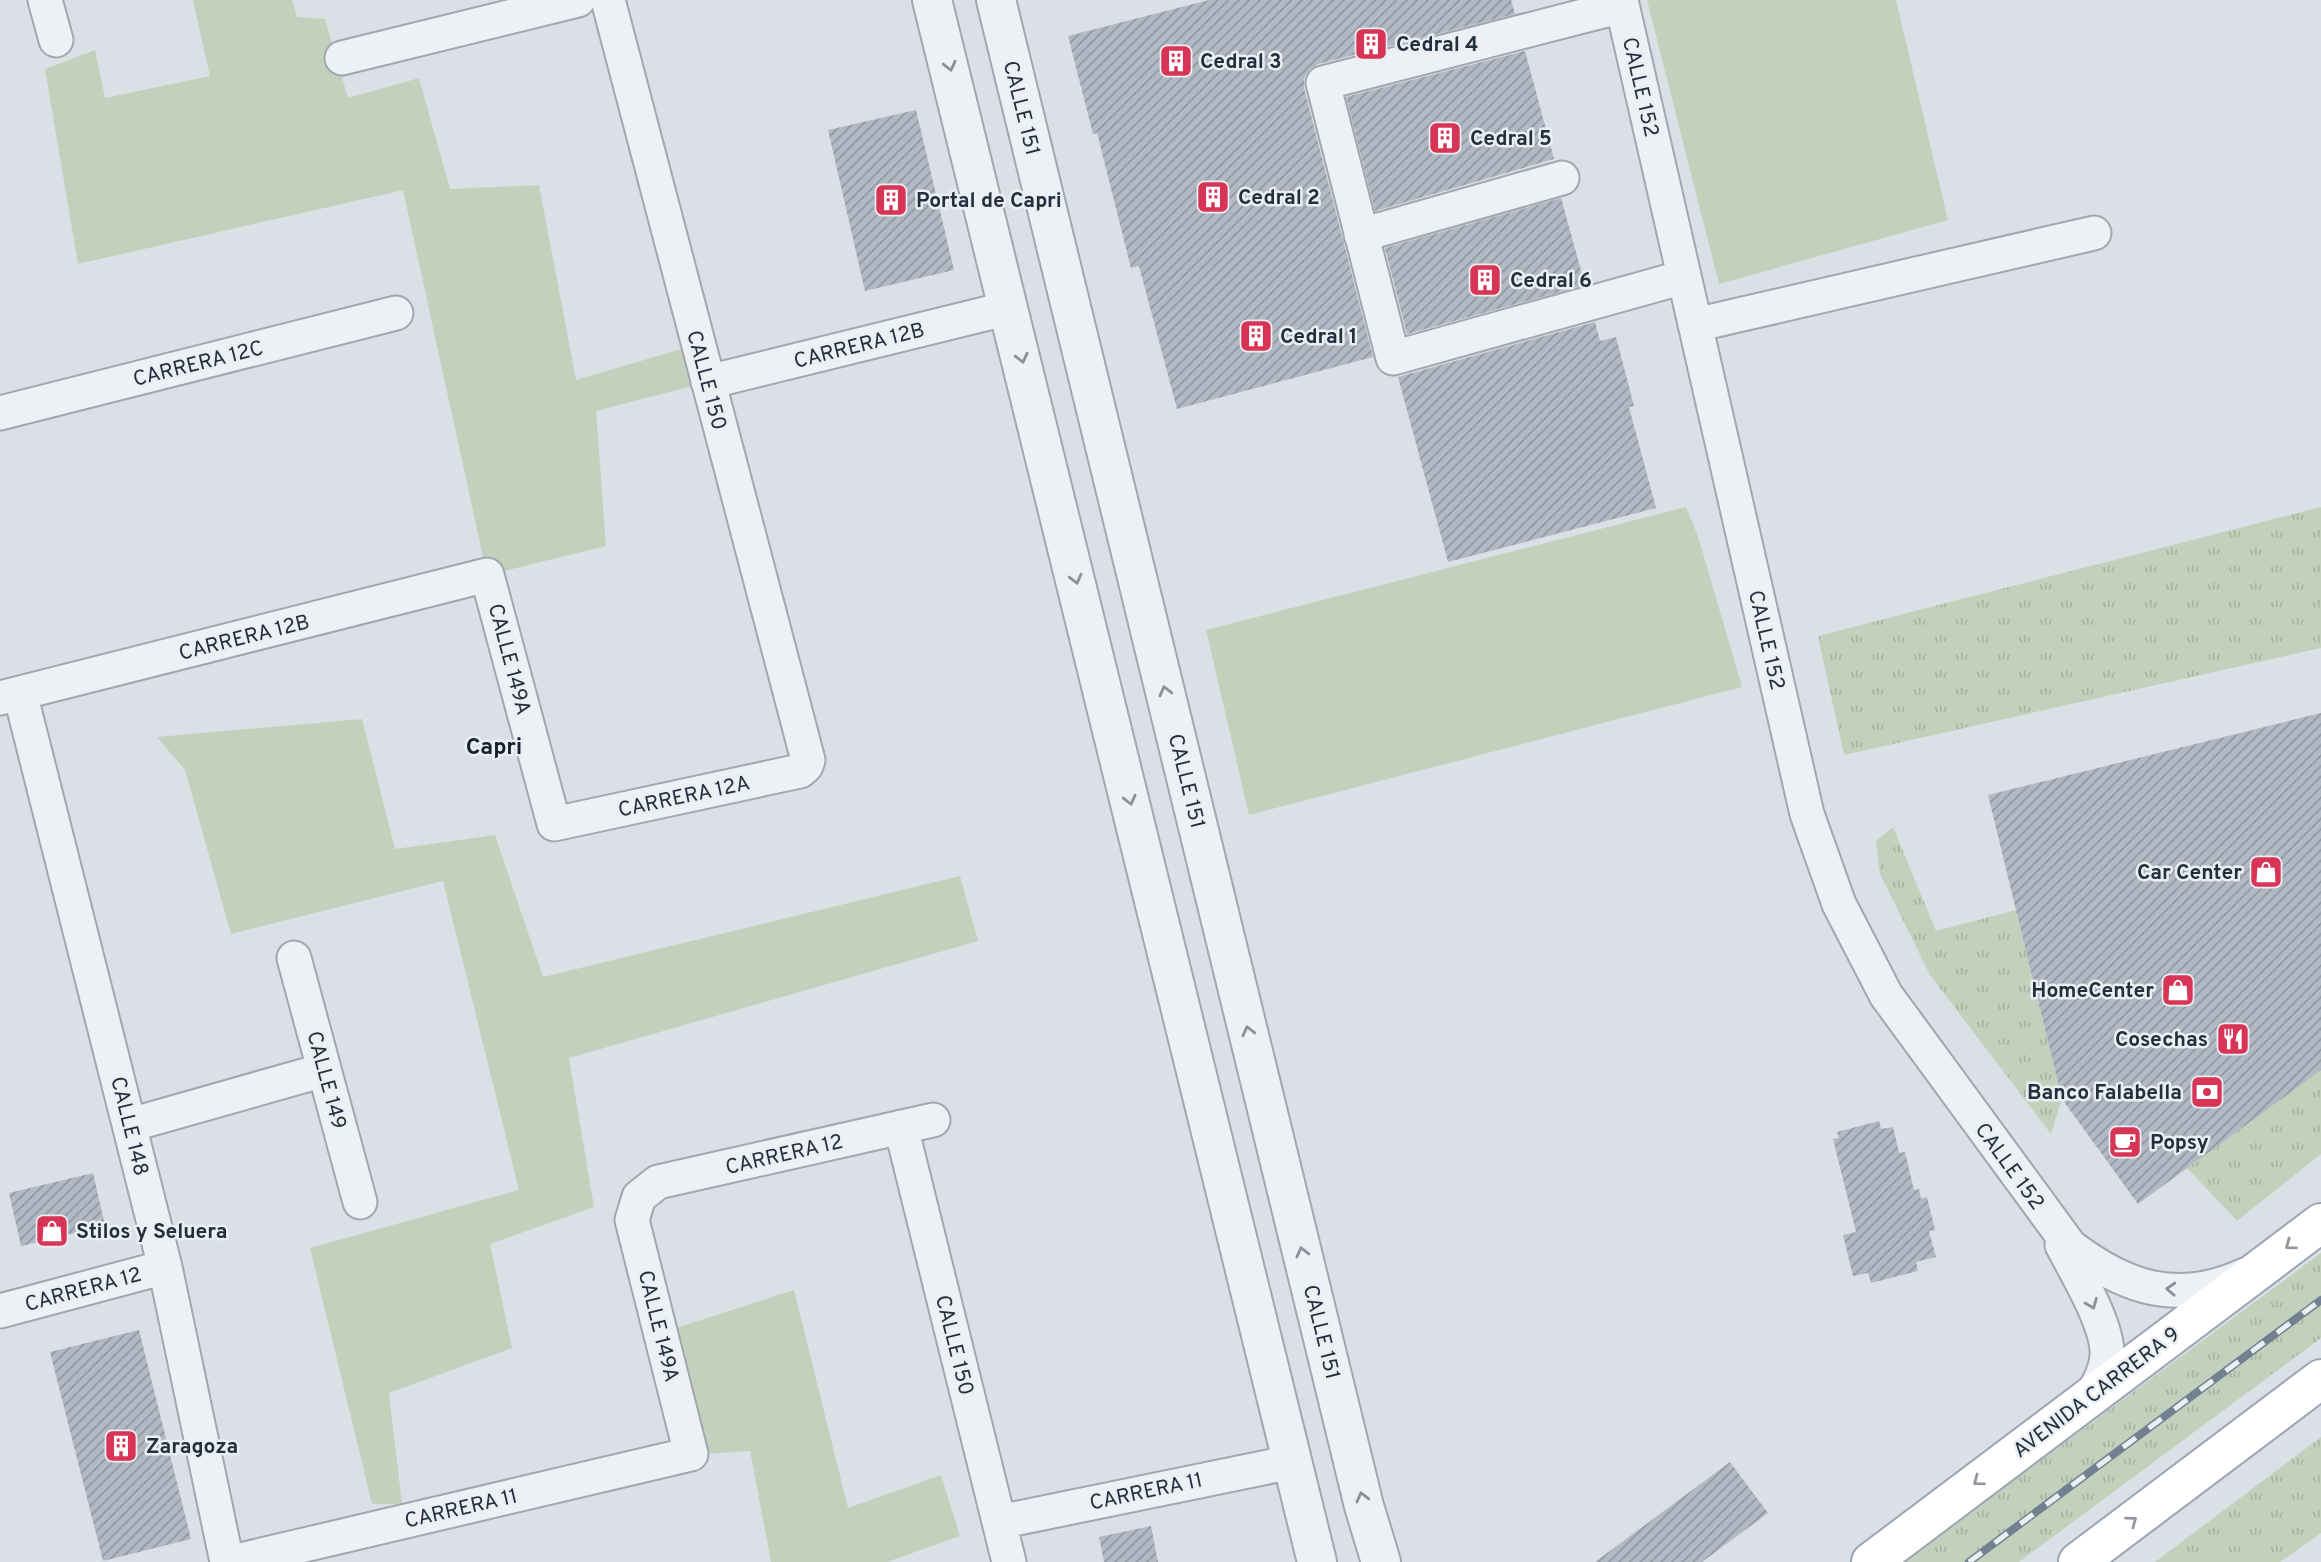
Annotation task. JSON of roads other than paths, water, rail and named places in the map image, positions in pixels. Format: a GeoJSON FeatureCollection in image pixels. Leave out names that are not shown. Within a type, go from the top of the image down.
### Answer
{"type":"FeatureCollection","features":[{"type":"Feature","properties":{"kind":"main road","name":"AVENIDA CARRERA 9"},"geometry":{"type":"LineString","coordinates":[[1871,1562],[2321,1223]]}},
{"type":"Feature","properties":{"kind":"main road"},"geometry":{"type":"LineString","coordinates":[[2078,1562],[2321,1379]]}},
{"type":"Feature","properties":{"kind":"street"},"geometry":{"type":"LineString","coordinates":[[45,0],[55,40]]}},
{"type":"Feature","properties":{"kind":"street"},"geometry":{"type":"LineString","coordinates":[[342,58],[578,0]]}},
{"type":"Feature","properties":{"kind":"street","name":"CALLE 150"},"geometry":{"type":"LineString","coordinates":[[608,0],[808,760]]}},
{"type":"Feature","properties":{"kind":"street"},"geometry":{"type":"LineString","coordinates":[[932,0],[1317,1562]]}},
{"type":"Feature","properties":{"kind":"street","name":"CALLE 151"},"geometry":{"type":"LineString","coordinates":[[996,0],[1361,1493],[1381,1562]]}},
{"type":"Feature","properties":{"kind":"street"},"geometry":{"type":"LineString","coordinates":[[1621,3],[1323,83],[1393,358],[1684,277]]}},
{"type":"Feature","properties":{"kind":"street","name":"CALLE 152"},"geometry":{"type":"LineString","coordinates":[[1621,3],[1807,814],[1839,904],[1886,995],[2070,1246],[2095,1265],[2123,1280],[2154,1288],[2190,1290],[2226,1283],[2259,1268]]}},
{"type":"Feature","properties":{"kind":"street"},"geometry":{"type":"LineString","coordinates":[[1361,235],[1562,178]]}},
{"type":"Feature","properties":{"kind":"street"},"geometry":{"type":"LineString","coordinates":[[1695,325],[2094,233]]}},
{"type":"Feature","properties":{"kind":"street","name":"CARRERA 12B"},"geometry":{"type":"LineString","coordinates":[[708,382],[1009,308]]}},
{"type":"Feature","properties":{"kind":"street","name":"CARRERA 12C"},"geometry":{"type":"LineString","coordinates":[[0,412],[396,313]]}},
{"type":"Feature","properties":{"kind":"street","name":"CARRERA 12B"},"geometry":{"type":"LineString","coordinates":[[10,696],[487,575]]}},
{"type":"Feature","properties":{"kind":"street","name":"CALLE 149A"},"geometry":{"type":"LineString","coordinates":[[487,575],[554,824]]}},
{"type":"Feature","properties":{"kind":"street","name":"CALLE 148"},"geometry":{"type":"LineString","coordinates":[[10,696],[130,1125],[165,1266],[229,1562]]}},
{"type":"Feature","properties":{"kind":"street","name":"CARRERA 12A"},"geometry":{"type":"LineString","coordinates":[[554,824],[800,771],[808,760]]}},
{"type":"Feature","properties":{"kind":"street","name":"CALLE 149"},"geometry":{"type":"LineString","coordinates":[[294,958],[360,1202]]}},
{"type":"Feature","properties":{"kind":"street"},"geometry":{"type":"LineString","coordinates":[[130,1125],[324,1070]]}},
{"type":"Feature","properties":{"kind":"street","name":"CALLE 150"},"geometry":{"type":"LineString","coordinates":[[917,1124],[1009,1562]]}},
{"type":"Feature","properties":{"kind":"street","name":"CARRERA 12"},"geometry":{"type":"LineString","coordinates":[[639,1197],[658,1182],[917,1124]]}},
{"type":"Feature","properties":{"kind":"street","name":"CALLE 149A"},"geometry":{"type":"LineString","coordinates":[[639,1197],[632,1220],[691,1454]]}},
{"type":"Feature","properties":{"kind":"street","name":"CALLE 152"},"geometry":{"type":"LineString","coordinates":[[2050,1221],[2084,1287],[2106,1341],[2105,1369],[2091,1396]]}},
{"type":"Feature","properties":{"kind":"street","name":"CARRERA 12"},"geometry":{"type":"LineString","coordinates":[[0,1311],[165,1266]]}},
{"type":"Feature","properties":{"kind":"street","name":"CARRERA 11"},"geometry":{"type":"LineString","coordinates":[[229,1562],[691,1454]]}},
{"type":"Feature","properties":{"kind":"street","name":"CARRERA 11"},"geometry":{"type":"LineString","coordinates":[[999,1522],[1292,1462]]}},
{"type":"Feature","properties":{"kind":"railway"},"geometry":{"type":"LineString","coordinates":[[1969,1562],[2321,1300]]}},
{"type":"Feature","properties":{"kind":"place","name":"Cedral 4"},"geometry":{"type":"Point","coordinates":[1371,44]}},
{"type":"Feature","properties":{"kind":"place","name":"Cedral 3"},"geometry":{"type":"Point","coordinates":[1176,61]}},
{"type":"Feature","properties":{"kind":"place","name":"Cedral 5"},"geometry":{"type":"Point","coordinates":[1445,138]}},
{"type":"Feature","properties":{"kind":"place","name":"Cedral 2"},"geometry":{"type":"Point","coordinates":[1213,197]}},
{"type":"Feature","properties":{"kind":"place","name":"Portal de Capri"},"geometry":{"type":"Point","coordinates":[891,200]}},
{"type":"Feature","properties":{"kind":"place","name":"Cedral 6"},"geometry":{"type":"Point","coordinates":[1485,280]}},
{"type":"Feature","properties":{"kind":"place","name":"Cedral 1"},"geometry":{"type":"Point","coordinates":[1256,336]}},
{"type":"Feature","properties":{"kind":"place","name":"Car Center"},"geometry":{"type":"Point","coordinates":[2266,872]}},
{"type":"Feature","properties":{"kind":"place","name":"HomeCenter"},"geometry":{"type":"Point","coordinates":[2178,990]}},
{"type":"Feature","properties":{"kind":"place","name":"Cosechas"},"geometry":{"type":"Point","coordinates":[2233,1039]}},
{"type":"Feature","properties":{"kind":"place","name":"Banco Falabella"},"geometry":{"type":"Point","coordinates":[2207,1092]}},
{"type":"Feature","properties":{"kind":"place","name":"Popsy"},"geometry":{"type":"Point","coordinates":[2125,1142]}},
{"type":"Feature","properties":{"kind":"place","name":"Stilos y Seluera"},"geometry":{"type":"Point","coordinates":[52,1231]}},
{"type":"Feature","properties":{"kind":"place","name":"Zaragoza"},"geometry":{"type":"Point","coordinates":[121,1446]}},
{"type":"Feature","properties":{"kind":"district","name":"Capri"},"geometry":{"type":"Point","coordinates":[494,746]}}]}
